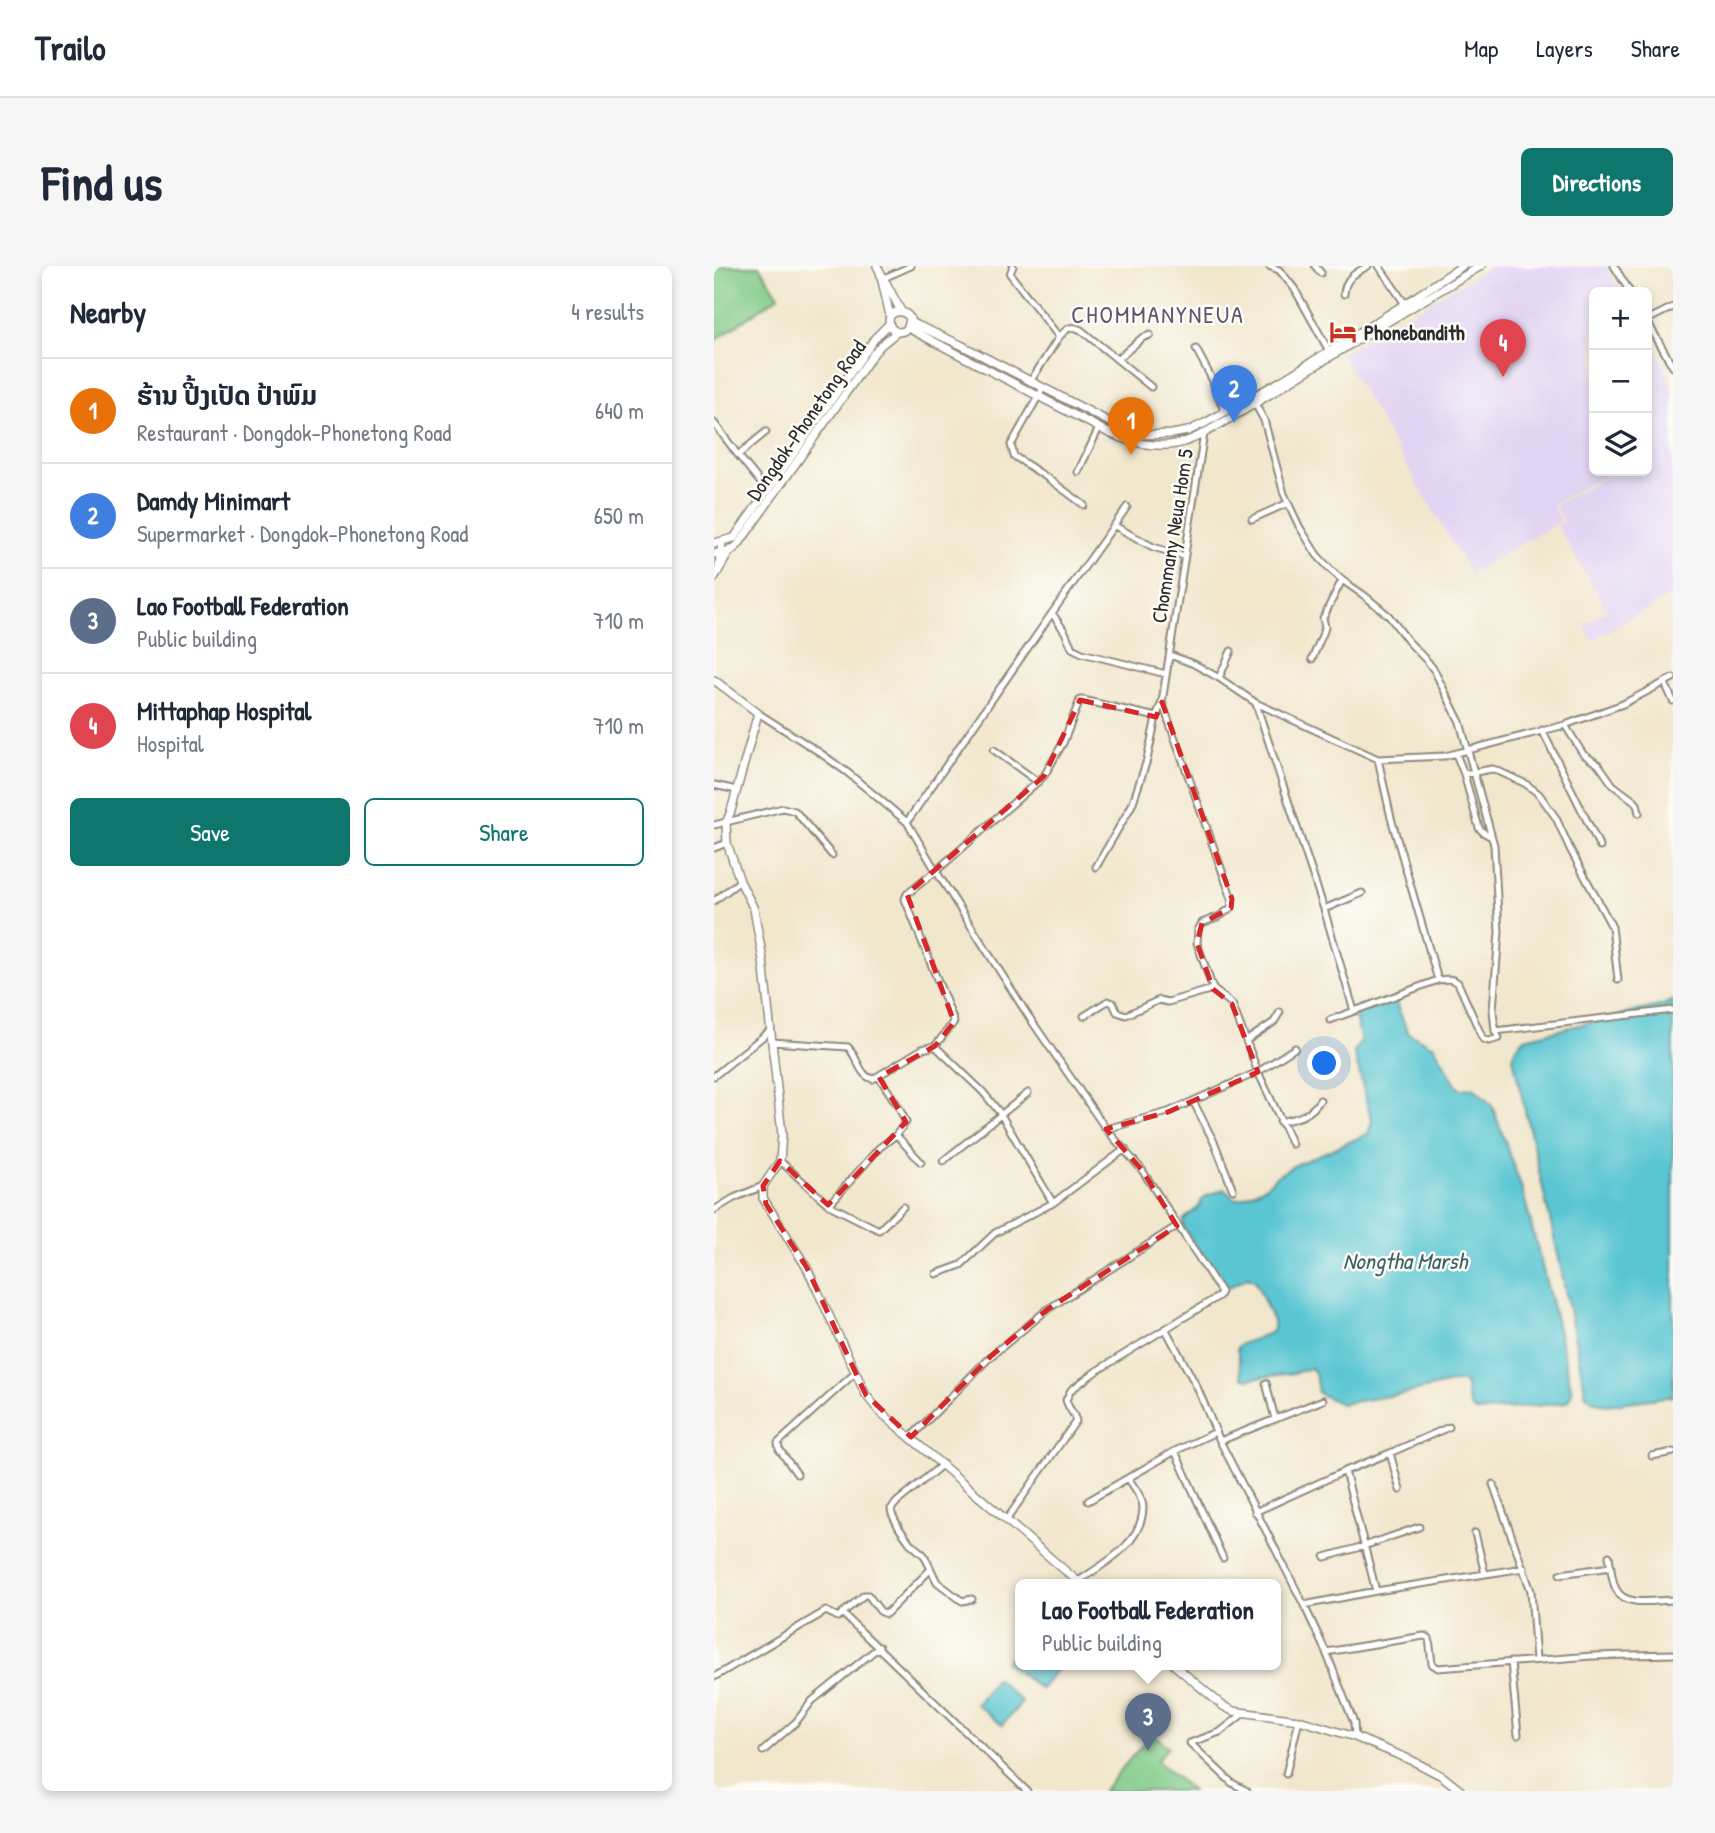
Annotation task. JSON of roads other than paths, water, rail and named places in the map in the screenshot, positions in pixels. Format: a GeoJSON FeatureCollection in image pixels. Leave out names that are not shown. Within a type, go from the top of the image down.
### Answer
{"type":"FeatureCollection","features":[{"type":"Feature","properties":{"kind":"main road"},"geometry":{"type":"LineString","coordinates":[[909,325],[1099,428],[1126,440],[1155,446],[1180,443],[1204,434],[1462,266]]}},
{"type":"Feature","properties":{"kind":"main road"},"geometry":{"type":"LineString","coordinates":[[909,325],[961,345],[1121,428],[1140,435],[1171,434],[1188,431],[1254,401],[1481,266]]}},
{"type":"Feature","properties":{"kind":"main road"},"geometry":{"type":"LineString","coordinates":[[881,272],[901,311],[909,317],[909,325]]}},
{"type":"Feature","properties":{"kind":"main road"},"geometry":{"type":"LineString","coordinates":[[881,272],[889,320]]}},
{"type":"Feature","properties":{"kind":"main road","name":"Dongdok-Phonetong Road"},"geometry":{"type":"LineString","coordinates":[[731,551],[738,545],[770,493],[876,338],[895,312],[901,311]]}},
{"type":"Feature","properties":{"kind":"main road","name":"Dongdok-Phonetong Road"},"geometry":{"type":"LineString","coordinates":[[889,320],[893,330],[897,332]]}},
{"type":"Feature","properties":{"kind":"main road","name":"Dongdok-Phonetong Road"},"geometry":{"type":"LineString","coordinates":[[734,538],[881,345],[897,332],[905,331],[909,325]]}},
{"type":"Feature","properties":{"kind":"main road"},"geometry":{"type":"LineString","coordinates":[[716,575],[718,543],[734,538]]}},
{"type":"Feature","properties":{"kind":"main road"},"geometry":{"type":"LineString","coordinates":[[716,575],[731,551],[734,538]]}},
{"type":"Feature","properties":{"kind":"main road"},"geometry":{"type":"LineString","coordinates":[[717,554],[731,551]]}},
{"type":"Feature","properties":{"kind":"main road"},"geometry":{"type":"LineString","coordinates":[[714,680],[758,713],[732,811],[726,823],[727,843],[740,881],[754,909],[763,960],[782,1134],[780,1161],[763,1186],[763,1198],[807,1268],[866,1395],[1075,1579]]}},
{"type":"Feature","properties":{"kind":"main road"},"geometry":{"type":"LineString","coordinates":[[1180,1670],[1223,1706],[1234,1711],[1299,1720],[1355,1737],[1411,1760],[1441,1776],[1461,1791]]}},
{"type":"Feature","properties":{"kind":"street"},"geometry":{"type":"LineString","coordinates":[[881,272],[911,266]]}},
{"type":"Feature","properties":{"kind":"street"},"geometry":{"type":"LineString","coordinates":[[1004,266],[1059,337]]}},
{"type":"Feature","properties":{"kind":"street"},"geometry":{"type":"LineString","coordinates":[[1010,274],[1013,266]]}},
{"type":"Feature","properties":{"kind":"street"},"geometry":{"type":"LineString","coordinates":[[1269,266],[1279,270],[1294,288],[1329,351]]}},
{"type":"Feature","properties":{"kind":"street"},"geometry":{"type":"LineString","coordinates":[[1315,266],[1321,273]]}},
{"type":"Feature","properties":{"kind":"street"},"geometry":{"type":"LineString","coordinates":[[1344,294],[1349,278],[1368,266]]}},
{"type":"Feature","properties":{"kind":"street"},"geometry":{"type":"LineString","coordinates":[[1379,266],[1405,304]]}},
{"type":"Feature","properties":{"kind":"street"},"geometry":{"type":"LineString","coordinates":[[1614,266],[1627,287]]}},
{"type":"Feature","properties":{"kind":"street"},"geometry":{"type":"LineString","coordinates":[[1652,318],[1673,307]]}},
{"type":"Feature","properties":{"kind":"street"},"geometry":{"type":"LineString","coordinates":[[1030,382],[1059,337],[1075,326],[1152,387]]}},
{"type":"Feature","properties":{"kind":"street"},"geometry":{"type":"LineString","coordinates":[[1652,330],[1673,367]]}},
{"type":"Feature","properties":{"kind":"street"},"geometry":{"type":"LineString","coordinates":[[1118,359],[1142,338],[1150,335]]}},
{"type":"Feature","properties":{"kind":"street"},"geometry":{"type":"LineString","coordinates":[[1196,349],[1212,379],[1225,413]]}},
{"type":"Feature","properties":{"kind":"street"},"geometry":{"type":"LineString","coordinates":[[1043,388],[1011,445],[1014,456],[1084,505]]}},
{"type":"Feature","properties":{"kind":"street"},"geometry":{"type":"LineString","coordinates":[[1254,401],[1264,420],[1287,503],[1317,555],[1342,580],[1389,616],[1434,670],[1460,722],[1494,851],[1499,932],[1493,1010],[1495,1031],[1499,1038],[1489,1041],[1483,1039],[1454,979],[1438,980],[1330,1020]]}},
{"type":"Feature","properties":{"kind":"street"},"geometry":{"type":"LineString","coordinates":[[714,423],[770,493]]}},
{"type":"Feature","properties":{"kind":"street","name":"Chommany Neua Hom 5"},"geometry":{"type":"LineString","coordinates":[[1162,702],[1205,423]]}},
{"type":"Feature","properties":{"kind":"street"},"geometry":{"type":"LineString","coordinates":[[1079,472],[1099,428]]}},
{"type":"Feature","properties":{"kind":"street"},"geometry":{"type":"LineString","coordinates":[[738,456],[766,432]]}},
{"type":"Feature","properties":{"kind":"street"},"geometry":{"type":"LineString","coordinates":[[1252,519],[1287,503]]}},
{"type":"Feature","properties":{"kind":"street"},"geometry":{"type":"LineString","coordinates":[[907,822],[1127,507]]}},
{"type":"Feature","properties":{"kind":"street"},"geometry":{"type":"LineString","coordinates":[[1115,526],[1153,547],[1184,556]]}},
{"type":"Feature","properties":{"kind":"street"},"geometry":{"type":"LineString","coordinates":[[1312,659],[1324,631],[1323,618],[1342,580]]}},
{"type":"Feature","properties":{"kind":"street"},"geometry":{"type":"LineString","coordinates":[[1052,613],[1072,648],[1166,674]]}},
{"type":"Feature","properties":{"kind":"street"},"geometry":{"type":"LineString","coordinates":[[1219,678],[1231,651]]}},
{"type":"Feature","properties":{"kind":"street"},"geometry":{"type":"LineString","coordinates":[[1170,654],[1219,678],[1256,703],[1378,760],[1456,754],[1565,725],[1623,704],[1673,678]]}},
{"type":"Feature","properties":{"kind":"street"},"geometry":{"type":"LineString","coordinates":[[1665,683],[1673,701]]}},
{"type":"Feature","properties":{"kind":"street"},"geometry":{"type":"LineString","coordinates":[[772,1042],[848,1047],[863,1073],[873,1079],[922,1049],[935,1046],[954,1022],[905,899],[908,894],[1044,776],[1063,743],[1080,701],[1156,717]]}},
{"type":"Feature","properties":{"kind":"street"},"geometry":{"type":"LineString","coordinates":[[1096,867],[1132,805],[1162,702]]}},
{"type":"Feature","properties":{"kind":"street"},"geometry":{"type":"LineString","coordinates":[[1162,702],[1232,900],[1231,908],[1202,923],[1198,930],[1197,943],[1213,989],[1232,1004],[1258,1072],[1292,1144]]}},
{"type":"Feature","properties":{"kind":"street"},"geometry":{"type":"LineString","coordinates":[[1256,703],[1324,909],[1354,1011]]}},
{"type":"Feature","properties":{"kind":"street"},"geometry":{"type":"LineString","coordinates":[[758,713],[848,773],[907,822],[1029,1017],[1106,1129],[1142,1170],[1222,1294],[1095,1372],[1071,1391],[1066,1400],[1076,1421],[1007,1519]]}},
{"type":"Feature","properties":{"kind":"street"},"geometry":{"type":"LineString","coordinates":[[1565,725],[1583,754],[1599,765],[1613,785],[1637,804],[1639,813]]}},
{"type":"Feature","properties":{"kind":"street"},"geometry":{"type":"LineString","coordinates":[[1542,730],[1600,848]]}},
{"type":"Feature","properties":{"kind":"street"},"geometry":{"type":"LineString","coordinates":[[994,750],[1038,782]]}},
{"type":"Feature","properties":{"kind":"street"},"geometry":{"type":"LineString","coordinates":[[1456,754],[1479,828],[1490,836]]}},
{"type":"Feature","properties":{"kind":"street"},"geometry":{"type":"LineString","coordinates":[[1378,760],[1391,818],[1438,980]]}},
{"type":"Feature","properties":{"kind":"street"},"geometry":{"type":"LineString","coordinates":[[1464,775],[1496,770],[1526,784],[1546,802],[1612,927],[1618,980]]}},
{"type":"Feature","properties":{"kind":"street"},"geometry":{"type":"LineString","coordinates":[[714,785],[737,790]]}},
{"type":"Feature","properties":{"kind":"street"},"geometry":{"type":"LineString","coordinates":[[714,824],[783,808],[795,811],[832,855]]}},
{"type":"Feature","properties":{"kind":"street"},"geometry":{"type":"LineString","coordinates":[[714,848],[727,843]]}},
{"type":"Feature","properties":{"kind":"street"},"geometry":{"type":"LineString","coordinates":[[714,901],[740,881]]}},
{"type":"Feature","properties":{"kind":"street"},"geometry":{"type":"LineString","coordinates":[[1324,909],[1362,893]]}},
{"type":"Feature","properties":{"kind":"street"},"geometry":{"type":"LineString","coordinates":[[1084,1016],[1108,1002],[1113,1003],[1118,1012],[1126,1015],[1159,1000],[1168,1002],[1213,989]]}},
{"type":"Feature","properties":{"kind":"street"},"geometry":{"type":"LineString","coordinates":[[1495,1031],[1673,1010]]}},
{"type":"Feature","properties":{"kind":"street"},"geometry":{"type":"LineString","coordinates":[[1246,1041],[1274,1023],[1280,1012]]}},
{"type":"Feature","properties":{"kind":"street"},"geometry":{"type":"LineString","coordinates":[[714,1076],[771,1030]]}},
{"type":"Feature","properties":{"kind":"street"},"geometry":{"type":"LineString","coordinates":[[935,1046],[983,1092],[1000,1114],[1053,1203]]}},
{"type":"Feature","properties":{"kind":"street"},"geometry":{"type":"LineString","coordinates":[[1106,1129],[1168,1112],[1258,1072],[1295,1048]]}},
{"type":"Feature","properties":{"kind":"street"},"geometry":{"type":"LineString","coordinates":[[829,1205],[879,1148],[906,1122],[898,1105],[878,1077]]}},
{"type":"Feature","properties":{"kind":"street"},"geometry":{"type":"LineString","coordinates":[[943,1161],[1028,1093]]}},
{"type":"Feature","properties":{"kind":"street"},"geometry":{"type":"LineString","coordinates":[[1280,1122],[1310,1113],[1320,1100]]}},
{"type":"Feature","properties":{"kind":"street"},"geometry":{"type":"LineString","coordinates":[[1193,1101],[1215,1144],[1233,1190]]}},
{"type":"Feature","properties":{"kind":"street"},"geometry":{"type":"LineString","coordinates":[[895,1135],[921,1161]]}},
{"type":"Feature","properties":{"kind":"street"},"geometry":{"type":"LineString","coordinates":[[936,1274],[961,1265],[995,1233],[1053,1203],[1125,1149]]}},
{"type":"Feature","properties":{"kind":"street"},"geometry":{"type":"LineString","coordinates":[[780,1161],[829,1205],[879,1230],[903,1208]]}},
{"type":"Feature","properties":{"kind":"street"},"geometry":{"type":"LineString","coordinates":[[714,1210],[763,1186]]}},
{"type":"Feature","properties":{"kind":"street"},"geometry":{"type":"LineString","coordinates":[[911,1437],[991,1356],[1048,1309],[1177,1226]]}},
{"type":"Feature","properties":{"kind":"street"},"geometry":{"type":"LineString","coordinates":[[1166,1330],[1197,1387],[1220,1441],[1326,1652],[1354,1723],[1355,1737]]}},
{"type":"Feature","properties":{"kind":"street"},"geometry":{"type":"LineString","coordinates":[[797,1474],[779,1449],[778,1443],[855,1373]]}},
{"type":"Feature","properties":{"kind":"street"},"geometry":{"type":"LineString","coordinates":[[1266,1383],[1275,1419]]}},
{"type":"Feature","properties":{"kind":"street"},"geometry":{"type":"LineString","coordinates":[[1220,1441],[1323,1400]]}},
{"type":"Feature","properties":{"kind":"street"},"geometry":{"type":"LineString","coordinates":[[1255,1512],[1449,1427]]}},
{"type":"Feature","properties":{"kind":"street"},"geometry":{"type":"LineString","coordinates":[[1088,1501],[1175,1451],[1216,1432]]}},
{"type":"Feature","properties":{"kind":"street"},"geometry":{"type":"LineString","coordinates":[[1175,1451],[1223,1558]]}},
{"type":"Feature","properties":{"kind":"street"},"geometry":{"type":"LineString","coordinates":[[1652,1455],[1673,1452]]}},
{"type":"Feature","properties":{"kind":"street"},"geometry":{"type":"LineString","coordinates":[[1390,1453],[1400,1490]]}},
{"type":"Feature","properties":{"kind":"street"},"geometry":{"type":"LineString","coordinates":[[943,1464],[891,1509],[892,1514],[910,1543],[924,1555],[937,1582],[962,1601],[972,1599]]}},
{"type":"Feature","properties":{"kind":"street"},"geometry":{"type":"LineString","coordinates":[[1345,1471],[1376,1591]]}},
{"type":"Feature","properties":{"kind":"street"},"geometry":{"type":"LineString","coordinates":[[1085,1579],[1115,1556],[1134,1536],[1143,1506],[1128,1478]]}},
{"type":"Feature","properties":{"kind":"street"},"geometry":{"type":"LineString","coordinates":[[1493,1484],[1531,1591],[1536,1660]]}},
{"type":"Feature","properties":{"kind":"street"},"geometry":{"type":"LineString","coordinates":[[1325,1557],[1419,1527]]}},
{"type":"Feature","properties":{"kind":"street"},"geometry":{"type":"LineString","coordinates":[[1475,1533],[1485,1574]]}},
{"type":"Feature","properties":{"kind":"street"},"geometry":{"type":"LineString","coordinates":[[1609,1556],[1615,1587],[1625,1600],[1673,1600]]}},
{"type":"Feature","properties":{"kind":"street"},"geometry":{"type":"LineString","coordinates":[[1560,1574],[1611,1567]]}},
{"type":"Feature","properties":{"kind":"street"},"geometry":{"type":"LineString","coordinates":[[1304,1605],[1524,1568]]}},
{"type":"Feature","properties":{"kind":"street"},"geometry":{"type":"LineString","coordinates":[[714,1678],[826,1611],[838,1617],[864,1595],[868,1595],[880,1611],[887,1614],[930,1570]]}},
{"type":"Feature","properties":{"kind":"street"},"geometry":{"type":"LineString","coordinates":[[842,1613],[1027,1791]]}},
{"type":"Feature","properties":{"kind":"street"},"geometry":{"type":"LineString","coordinates":[[1326,1652],[1424,1636],[1429,1638],[1432,1664],[1438,1668],[1592,1656],[1673,1654]]}},
{"type":"Feature","properties":{"kind":"street"},"geometry":{"type":"LineString","coordinates":[[763,1751],[796,1722],[812,1701],[879,1647]]}},
{"type":"Feature","properties":{"kind":"street"},"geometry":{"type":"LineString","coordinates":[[1511,1661],[1518,1735]]}},
{"type":"Feature","properties":{"kind":"street"},"geometry":{"type":"LineString","coordinates":[[1245,1712],[1220,1731],[1190,1742],[1232,1783],[1247,1791]]}},
{"type":"Feature","properties":{"kind":"street"},"geometry":{"type":"LineString","coordinates":[[1286,1774],[1299,1720]]}},
{"type":"Feature","properties":{"kind":"water"},"geometry":{"type":"Polygon","coordinates":[[[1673,1000],[1673,1396],[1605,1405],[1586,1395],[1559,1259],[1513,1058],[1515,1049],[1525,1038],[1663,1005],[1673,1000]]]}},
{"type":"Feature","properties":{"kind":"water","name":"Nongtha Marsh"},"geometry":{"type":"Polygon","coordinates":[[[1395,1001],[1408,1033],[1434,1046],[1458,1088],[1474,1088],[1492,1105],[1522,1189],[1556,1320],[1572,1392],[1564,1403],[1476,1412],[1469,1403],[1465,1383],[1459,1381],[1341,1404],[1318,1393],[1315,1373],[1311,1368],[1294,1373],[1247,1379],[1242,1377],[1237,1348],[1270,1333],[1273,1321],[1255,1280],[1248,1277],[1229,1287],[1222,1285],[1183,1226],[1183,1220],[1199,1207],[1206,1196],[1224,1189],[1235,1199],[1242,1198],[1265,1187],[1293,1166],[1368,1134],[1372,1122],[1354,1052],[1361,1041],[1355,1016],[1360,1011],[1395,1001]]]}},
{"type":"Feature","properties":{"kind":"water"},"geometry":{"type":"Polygon","coordinates":[[[1015,1649],[1015,1670],[1005,1662],[1015,1649]]]}},
{"type":"Feature","properties":{"kind":"water"},"geometry":{"type":"Polygon","coordinates":[[[1016,1670],[1056,1670],[1041,1689],[1016,1670]]]}},
{"type":"Feature","properties":{"kind":"water"},"geometry":{"type":"Polygon","coordinates":[[[996,1678],[1022,1702],[1002,1725],[976,1704],[996,1678]]]}},
{"type":"Feature","properties":{"kind":"place","name":"Phonebandith"},"geometry":{"type":"Point","coordinates":[1343,332]}},
{"type":"Feature","properties":{"kind":"place","name":"Mittaphap Hospital"},"geometry":{"type":"Point","coordinates":[1503,377]}},
{"type":"Feature","properties":{"kind":"place","name":"Damdy Minimart"},"geometry":{"type":"Point","coordinates":[1234,423]}},
{"type":"Feature","properties":{"kind":"place","name":"ຮ້ານ ປີ້ງເປັດ ປ້າພົມ"},"geometry":{"type":"Point","coordinates":[1131,455]}},
{"type":"Feature","properties":{"kind":"place","name":"Lao Football Federation"},"geometry":{"type":"Point","coordinates":[1148,1751]}},
{"type":"Feature","properties":{"kind":"district","name":"CHOMMANYNEUA"},"geometry":{"type":"Point","coordinates":[1158,314]}}]}
